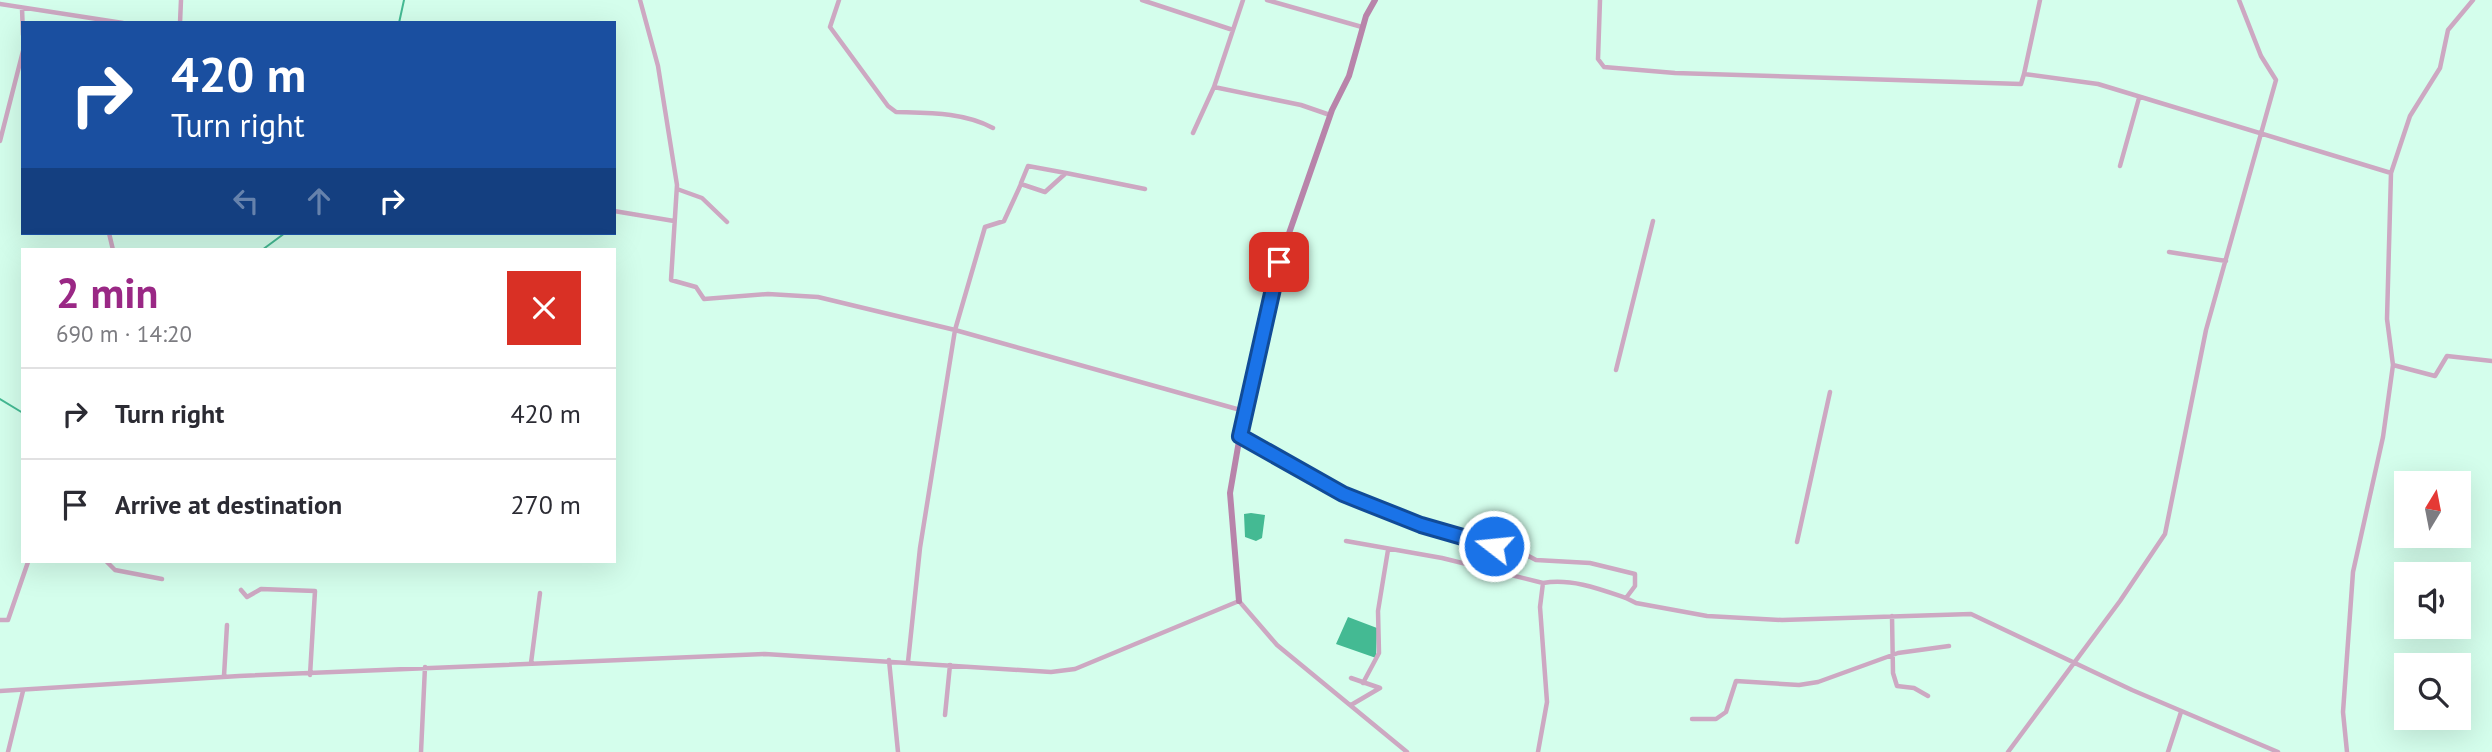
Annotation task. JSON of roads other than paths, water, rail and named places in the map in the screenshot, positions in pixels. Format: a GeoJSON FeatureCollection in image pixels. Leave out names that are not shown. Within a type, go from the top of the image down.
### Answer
{"type":"FeatureCollection","features":[{"type":"Feature","properties":{"kind":"street"},"geometry":{"type":"LineString","coordinates":[[180,21],[181,0]]}},
{"type":"Feature","properties":{"kind":"street"},"geometry":{"type":"LineString","coordinates":[[640,0],[658,66],[677,189],[671,280],[696,287],[704,299],[768,294],[818,296],[1059,357],[1244,411]]}},
{"type":"Feature","properties":{"kind":"street"},"geometry":{"type":"LineString","coordinates":[[839,0],[830,27],[888,106],[896,111],[910,110],[970,118],[993,128]]}},
{"type":"Feature","properties":{"kind":"street"},"geometry":{"type":"LineString","coordinates":[[1142,0],[1233,30]]}},
{"type":"Feature","properties":{"kind":"street"},"geometry":{"type":"LineString","coordinates":[[1193,133],[1214,88],[1243,0]]}},
{"type":"Feature","properties":{"kind":"street"},"geometry":{"type":"LineString","coordinates":[[1267,0],[1363,27]]}},
{"type":"Feature","properties":{"kind":"street"},"geometry":{"type":"LineString","coordinates":[[1375,0],[1363,27],[1349,76],[1330,115],[1279,262],[1263,341],[1244,411],[1230,493],[1239,601],[1277,645],[1407,752]]}},
{"type":"Feature","properties":{"kind":"street"},"geometry":{"type":"LineString","coordinates":[[1600,0],[1598,59],[1604,67],[1675,73],[2021,84],[2040,0]]}},
{"type":"Feature","properties":{"kind":"street"},"geometry":{"type":"LineString","coordinates":[[2008,752],[2165,534],[2206,330],[2276,80],[2261,56],[2239,0]]}},
{"type":"Feature","properties":{"kind":"street"},"geometry":{"type":"LineString","coordinates":[[2347,752],[2343,712],[2353,572],[2383,437],[2393,366],[2387,319],[2391,173],[2410,116],[2440,68],[2448,30],[2473,0]]}},
{"type":"Feature","properties":{"kind":"street"},"geometry":{"type":"LineString","coordinates":[[0,4],[110,21]]}},
{"type":"Feature","properties":{"kind":"street"},"geometry":{"type":"LineString","coordinates":[[22,8],[22,21]]}},
{"type":"Feature","properties":{"kind":"street"},"geometry":{"type":"LineString","coordinates":[[0,141],[20,72]]}},
{"type":"Feature","properties":{"kind":"street"},"geometry":{"type":"LineString","coordinates":[[2024,74],[2098,84],[2391,173]]}},
{"type":"Feature","properties":{"kind":"street"},"geometry":{"type":"LineString","coordinates":[[1214,88],[1301,105],[1330,115]]}},
{"type":"Feature","properties":{"kind":"street"},"geometry":{"type":"LineString","coordinates":[[2120,166],[2139,98]]}},
{"type":"Feature","properties":{"kind":"street"},"geometry":{"type":"LineString","coordinates":[[908,662],[920,548],[955,330],[985,227],[1004,221],[1028,166],[1145,189]]}},
{"type":"Feature","properties":{"kind":"street"},"geometry":{"type":"LineString","coordinates":[[1021,184],[1045,192],[1066,173]]}},
{"type":"Feature","properties":{"kind":"street"},"geometry":{"type":"LineString","coordinates":[[677,189],[702,198],[727,222]]}},
{"type":"Feature","properties":{"kind":"street"},"geometry":{"type":"LineString","coordinates":[[616,211],[674,221]]}},
{"type":"Feature","properties":{"kind":"street"},"geometry":{"type":"LineString","coordinates":[[1616,370],[1653,221]]}},
{"type":"Feature","properties":{"kind":"street"},"geometry":{"type":"LineString","coordinates":[[2169,252],[2226,261]]}},
{"type":"Feature","properties":{"kind":"street"},"geometry":{"type":"LineString","coordinates":[[2393,366],[2435,376],[2447,356],[2492,360]]}},
{"type":"Feature","properties":{"kind":"street"},"geometry":{"type":"LineString","coordinates":[[1797,542],[1830,392]]}},
{"type":"Feature","properties":{"kind":"street"},"geometry":{"type":"LineString","coordinates":[[1240,436],[1343,494],[1421,525],[1494,546],[1504,543],[1536,560],[1590,563],[1635,574],[1635,586],[1626,598]]}},
{"type":"Feature","properties":{"kind":"street"},"geometry":{"type":"LineString","coordinates":[[1489,569],[1499,527]]}},
{"type":"Feature","properties":{"kind":"street"},"geometry":{"type":"LineString","coordinates":[[1346,541],[1489,569],[1543,583],[1555,581],[1596,587],[1626,598],[1707,616],[1782,620],[1971,614],[2180,712],[2278,752]]}},
{"type":"Feature","properties":{"kind":"street"},"geometry":{"type":"LineString","coordinates":[[1363,683],[1379,653],[1378,611],[1388,550]]}},
{"type":"Feature","properties":{"kind":"street"},"geometry":{"type":"LineString","coordinates":[[0,620],[8,620],[28,563]]}},
{"type":"Feature","properties":{"kind":"street"},"geometry":{"type":"LineString","coordinates":[[108,563],[115,569],[162,579]]}},
{"type":"Feature","properties":{"kind":"street"},"geometry":{"type":"LineString","coordinates":[[1538,752],[1547,702],[1540,607],[1543,583]]}},
{"type":"Feature","properties":{"kind":"street"},"geometry":{"type":"LineString","coordinates":[[240,590],[247,597],[261,589],[315,590],[310,675]]}},
{"type":"Feature","properties":{"kind":"street"},"geometry":{"type":"LineString","coordinates":[[531,663],[540,593]]}},
{"type":"Feature","properties":{"kind":"street"},"geometry":{"type":"LineString","coordinates":[[0,691],[425,667],[765,654],[1051,672],[1075,668],[1239,601]]}},
{"type":"Feature","properties":{"kind":"street"},"geometry":{"type":"LineString","coordinates":[[1892,616],[1893,656],[1898,686],[1914,688],[1928,695]]}},
{"type":"Feature","properties":{"kind":"street"},"geometry":{"type":"LineString","coordinates":[[224,677],[228,625]]}},
{"type":"Feature","properties":{"kind":"street"},"geometry":{"type":"LineString","coordinates":[[1692,719],[1716,719],[1726,712],[1736,681],[1808,683],[1893,656],[1949,646]]}},
{"type":"Feature","properties":{"kind":"street"},"geometry":{"type":"LineString","coordinates":[[889,660],[898,752]]}},
{"type":"Feature","properties":{"kind":"street"},"geometry":{"type":"LineString","coordinates":[[945,715],[950,665]]}},
{"type":"Feature","properties":{"kind":"street"},"geometry":{"type":"LineString","coordinates":[[421,752],[425,667]]}},
{"type":"Feature","properties":{"kind":"street"},"geometry":{"type":"LineString","coordinates":[[1351,678],[1380,688],[1351,705]]}},
{"type":"Feature","properties":{"kind":"street"},"geometry":{"type":"LineString","coordinates":[[8,752],[23,691]]}},
{"type":"Feature","properties":{"kind":"street"},"geometry":{"type":"LineString","coordinates":[[2168,752],[2180,712]]}},
{"type":"Feature","properties":{"kind":"waterway"},"geometry":{"type":"LineString","coordinates":[[399,21],[404,0]]}},
{"type":"Feature","properties":{"kind":"waterway"},"geometry":{"type":"LineString","coordinates":[[265,248],[282,235]]}},
{"type":"Feature","properties":{"kind":"waterway"},"geometry":{"type":"LineString","coordinates":[[0,399],[21,412]]}}]}
